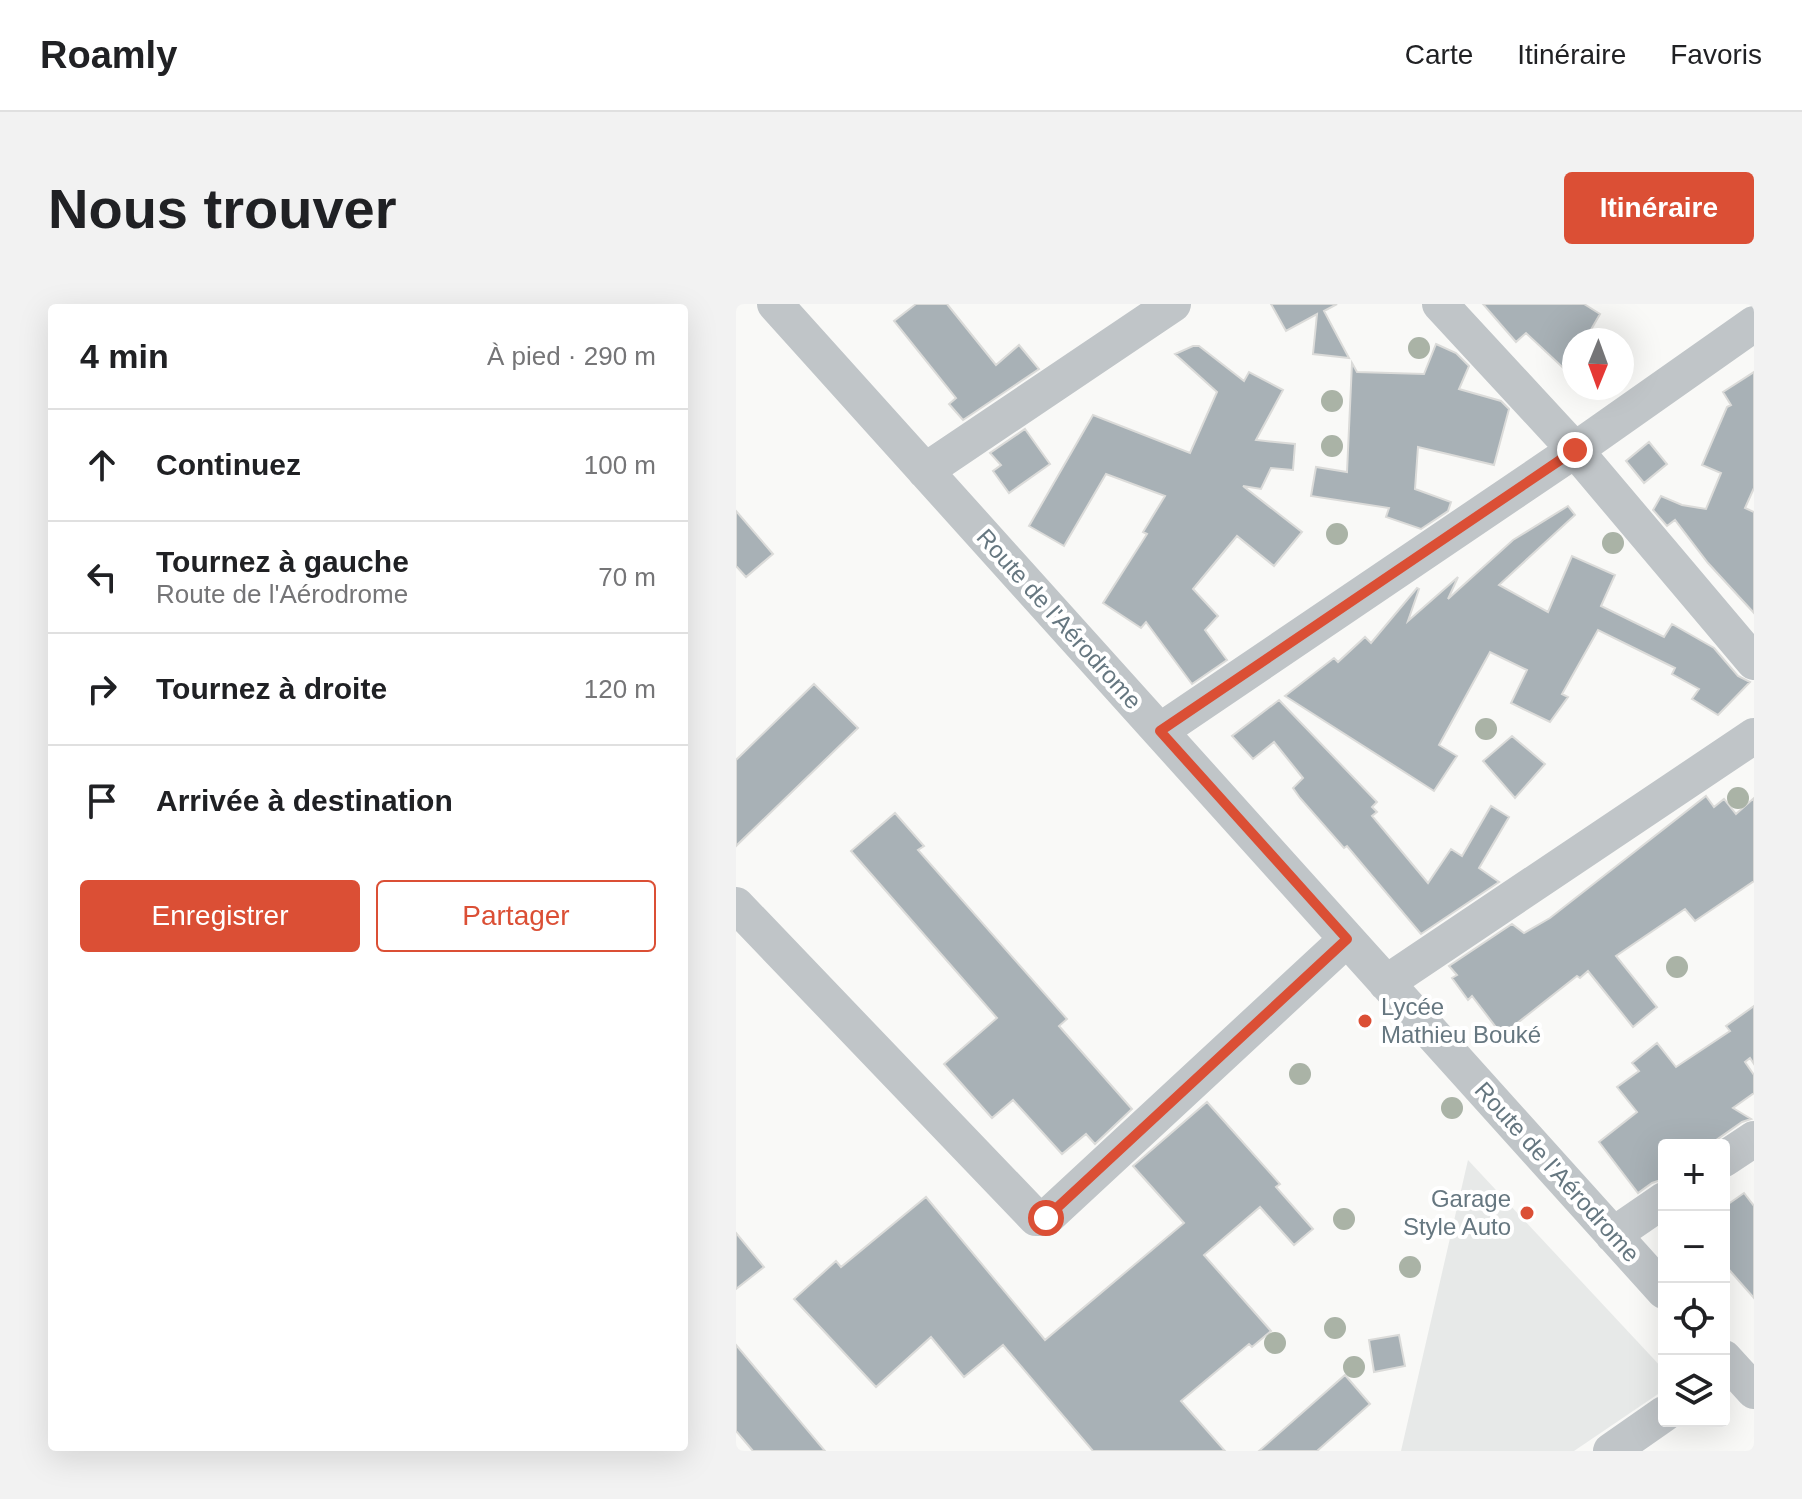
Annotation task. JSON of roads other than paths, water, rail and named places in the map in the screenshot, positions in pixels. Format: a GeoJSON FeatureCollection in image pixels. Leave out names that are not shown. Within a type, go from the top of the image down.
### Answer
{"type":"FeatureCollection","features":[{"type":"Feature","properties":{"kind":"street","name":"Route de l'Aérodrome"},"geometry":{"type":"LineString","coordinates":[[775,304],[1658,1284]]}},
{"type":"Feature","properties":{"kind":"street"},"geometry":{"type":"LineString","coordinates":[[925,471],[1173,304]]}},
{"type":"Feature","properties":{"kind":"street"},"geometry":{"type":"LineString","coordinates":[[1440,304],[1575,450],[1754,662]]}},
{"type":"Feature","properties":{"kind":"street"},"geometry":{"type":"LineString","coordinates":[[1160,731],[1575,450],[1754,324]]}},
{"type":"Feature","properties":{"kind":"street"},"geometry":{"type":"LineString","coordinates":[[1386,983],[1754,736]]}},
{"type":"Feature","properties":{"kind":"street"},"geometry":{"type":"LineString","coordinates":[[736,905],[1036,1218],[1046,1218],[1347,939]]}},
{"type":"Feature","properties":{"kind":"street"},"geometry":{"type":"LineString","coordinates":[[1730,1155],[1754,1139]]}},
{"type":"Feature","properties":{"kind":"street"},"geometry":{"type":"LineString","coordinates":[[1613,1235],[1658,1204]]}},
{"type":"Feature","properties":{"kind":"street"},"geometry":{"type":"LineString","coordinates":[[1611,1451],[1658,1418]]}},
{"type":"Feature","properties":{"kind":"place","name":"Lycée Mathieu Bouké"},"geometry":{"type":"Point","coordinates":[1365,1021]}},
{"type":"Feature","properties":{"kind":"place","name":"Garage Style Auto"},"geometry":{"type":"Point","coordinates":[1527,1213]}}]}
